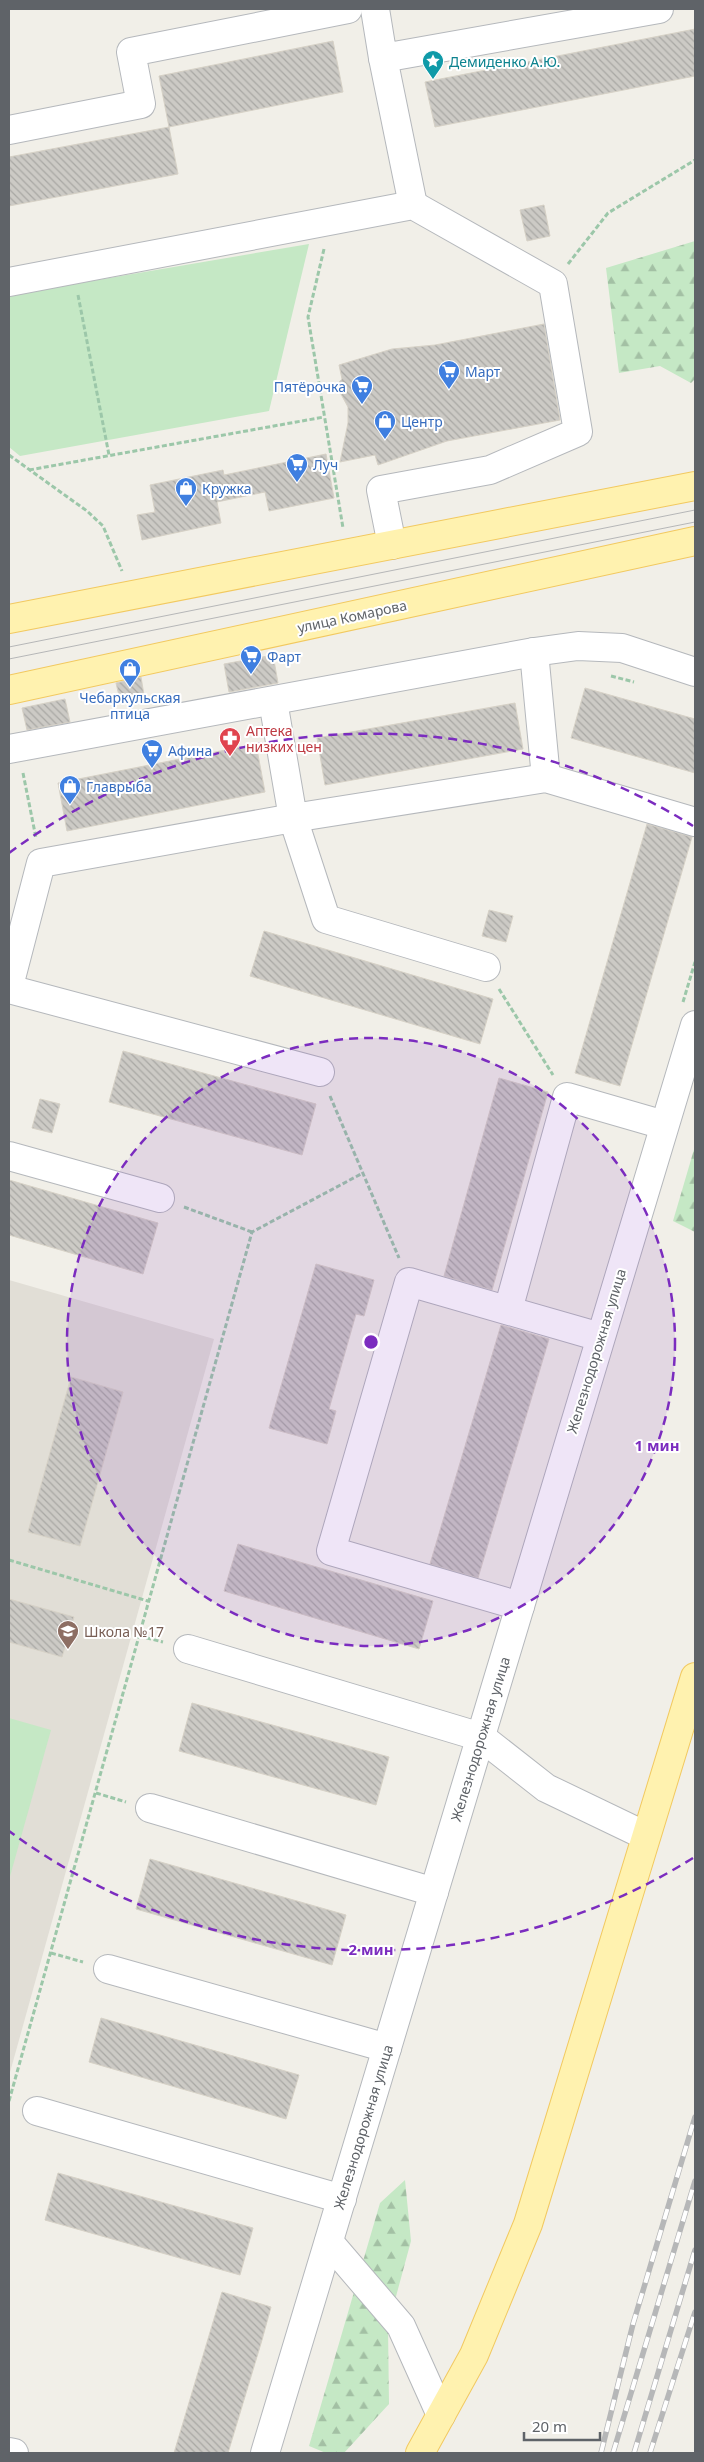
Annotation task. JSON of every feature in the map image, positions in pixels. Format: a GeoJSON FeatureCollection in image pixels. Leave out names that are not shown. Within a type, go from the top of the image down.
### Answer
{"type":"FeatureCollection","features":[{"type":"Feature","properties":{"kind":"main road"},"geometry":{"type":"LineString","coordinates":[[9,619],[695,486]]}},
{"type":"Feature","properties":{"kind":"main road","name":"улица Комарова"},"geometry":{"type":"LineString","coordinates":[[9,690],[695,542]]}},
{"type":"Feature","properties":{"kind":"main road"},"geometry":{"type":"LineString","coordinates":[[420,2453],[474,2355],[528,2224],[695,1676]]}},
{"type":"Feature","properties":{"kind":"street"},"geometry":{"type":"LineString","coordinates":[[9,130],[141,104],[131,52],[348,9]]}},
{"type":"Feature","properties":{"kind":"street"},"geometry":{"type":"LineString","coordinates":[[375,9],[413,205]]}},
{"type":"Feature","properties":{"kind":"street"},"geometry":{"type":"LineString","coordinates":[[383,58],[537,19],[659,9]]}},
{"type":"Feature","properties":{"kind":"street"},"geometry":{"type":"LineString","coordinates":[[9,282],[413,205],[553,284],[578,432],[490,470],[381,490],[392,545]]}},
{"type":"Feature","properties":{"kind":"street"},"geometry":{"type":"LineString","coordinates":[[15,758],[273,701],[534,652],[578,646],[622,648],[695,672]]}},
{"type":"Feature","properties":{"kind":"street"},"geometry":{"type":"LineString","coordinates":[[534,652],[546,778]]}},
{"type":"Feature","properties":{"kind":"street"},"geometry":{"type":"LineString","coordinates":[[273,701],[293,818],[326,919],[486,967]]}},
{"type":"Feature","properties":{"kind":"street"},"geometry":{"type":"LineString","coordinates":[[320,1072],[9,987],[42,863],[293,818],[546,778],[695,822]]}},
{"type":"Feature","properties":{"kind":"street","name":"Железнодорожная улица"},"geometry":{"type":"LineString","coordinates":[[265,2453],[695,1025]]}},
{"type":"Feature","properties":{"kind":"street"},"geometry":{"type":"LineString","coordinates":[[508,1310],[568,1097],[664,1125]]}},
{"type":"Feature","properties":{"kind":"street"},"geometry":{"type":"LineString","coordinates":[[9,1156],[160,1198]]}},
{"type":"Feature","properties":{"kind":"street"},"geometry":{"type":"LineString","coordinates":[[520,1606],[332,1551],[410,1282],[600,1337]]}},
{"type":"Feature","properties":{"kind":"street"},"geometry":{"type":"LineString","coordinates":[[188,1649],[481,1737],[546,1788],[646,1836]]}},
{"type":"Feature","properties":{"kind":"street"},"geometry":{"type":"LineString","coordinates":[[150,1808],[434,1892]]}},
{"type":"Feature","properties":{"kind":"street"},"geometry":{"type":"LineString","coordinates":[[108,1969],[387,2048]]}},
{"type":"Feature","properties":{"kind":"street"},"geometry":{"type":"LineString","coordinates":[[37,2111],[342,2200]]}},
{"type":"Feature","properties":{"kind":"street"},"geometry":{"type":"LineString","coordinates":[[328,2242],[401,2326],[441,2415]]}},
{"type":"Feature","properties":{"kind":"street"},"geometry":{"type":"LineString","coordinates":[[9,2452],[14,2453]]}},
{"type":"Feature","properties":{"kind":"path"},"geometry":{"type":"LineString","coordinates":[[553,284],[608,214],[695,160]]}},
{"type":"Feature","properties":{"kind":"path"},"geometry":{"type":"LineString","coordinates":[[331,221],[308,317],[343,528],[333,530]]}},
{"type":"Feature","properties":{"kind":"path"},"geometry":{"type":"LineString","coordinates":[[73,270],[109,455]]}},
{"type":"Feature","properties":{"kind":"path"},"geometry":{"type":"LineString","coordinates":[[29,470],[324,417]]}},
{"type":"Feature","properties":{"kind":"path"},"geometry":{"type":"LineString","coordinates":[[9,454],[87,511],[103,526],[122,571]]}},
{"type":"Feature","properties":{"kind":"path"},"geometry":{"type":"LineString","coordinates":[[113,573],[132,569]]}},
{"type":"Feature","properties":{"kind":"path"},"geometry":{"type":"LineString","coordinates":[[15,758],[42,863]]}},
{"type":"Feature","properties":{"kind":"path"},"geometry":{"type":"LineString","coordinates":[[486,967],[568,1097]]}},
{"type":"Feature","properties":{"kind":"path"},"geometry":{"type":"LineString","coordinates":[[320,1072],[410,1282]]}},
{"type":"Feature","properties":{"kind":"path"},"geometry":{"type":"LineString","coordinates":[[9,2101],[252,1232],[363,1174]]}},
{"type":"Feature","properties":{"kind":"path"},"geometry":{"type":"LineString","coordinates":[[160,1198],[252,1232]]}},
{"type":"Feature","properties":{"kind":"path"},"geometry":{"type":"LineString","coordinates":[[9,1560],[148,1601]]}},
{"type":"Feature","properties":{"kind":"path"},"geometry":{"type":"LineString","coordinates":[[51,1952],[108,1969]]}},
{"type":"Feature","properties":{"kind":"shaded area","name":"Школа №17"},"geometry":{"type":"Polygon","coordinates":[[[9,1280],[214,1339],[9,2076],[9,1280]]]}},
{"type":"Feature","properties":{"kind":"green space"},"geometry":{"type":"Polygon","coordinates":[[[695,241],[695,379],[691,383],[660,366],[619,373],[606,268],[695,241]]]}},
{"type":"Feature","properties":{"kind":"green space"},"geometry":{"type":"Polygon","coordinates":[[[309,244],[269,411],[20,456],[9,447],[9,295],[309,244]]]}},
{"type":"Feature","properties":{"kind":"green space"},"geometry":{"type":"Polygon","coordinates":[[[695,1146],[695,1232],[673,1221],[695,1146]]]}},
{"type":"Feature","properties":{"kind":"green space"},"geometry":{"type":"Polygon","coordinates":[[[9,1718],[51,1730],[9,1880],[9,1718]]]}},
{"type":"Feature","properties":{"kind":"green space"},"geometry":{"type":"Polygon","coordinates":[[[405,2180],[411,2241],[388,2326],[389,2404],[344,2453],[326,2453],[309,2446],[380,2203],[405,2180]]]}},
{"type":"Feature","properties":{"kind":"building"},"geometry":{"type":"Polygon","coordinates":[[[695,29],[695,76],[435,127],[425,82],[695,29]]]}},
{"type":"Feature","properties":{"kind":"building"},"geometry":{"type":"Polygon","coordinates":[[[333,41],[343,92],[169,127],[159,76],[333,41]]]}},
{"type":"Feature","properties":{"kind":"building"},"geometry":{"type":"Polygon","coordinates":[[[169,127],[178,174],[9,206],[9,157],[169,127]]]}},
{"type":"Feature","properties":{"kind":"building"},"geometry":{"type":"Polygon","coordinates":[[[544,205],[550,236],[527,241],[520,210],[544,205]]]}},
{"type":"Feature","properties":{"kind":"building","name":"Март"},"geometry":{"type":"Polygon","coordinates":[[[544,324],[560,420],[447,441],[378,465],[375,455],[340,462],[348,423],[348,407],[336,385],[342,379],[339,365],[392,349],[435,345],[544,324]]]}},
{"type":"Feature","properties":{"kind":"building"},"geometry":{"type":"Polygon","coordinates":[[[326,454],[334,498],[269,511],[265,492],[217,502],[221,523],[142,540],[137,515],[155,512],[150,485],[223,470],[224,475],[326,454]]]}},
{"type":"Feature","properties":{"kind":"building","name":"Фарт"},"geometry":{"type":"Polygon","coordinates":[[[273,655],[278,683],[229,692],[224,664],[273,655]]]}},
{"type":"Feature","properties":{"kind":"building","name":"Чебаркульская птица"},"geometry":{"type":"Polygon","coordinates":[[[141,677],[144,695],[120,700],[116,683],[141,677]]]}},
{"type":"Feature","properties":{"kind":"building"},"geometry":{"type":"Polygon","coordinates":[[[585,688],[695,719],[695,773],[571,738],[585,688]]]}},
{"type":"Feature","properties":{"kind":"building"},"geometry":{"type":"Polygon","coordinates":[[[65,699],[70,722],[27,730],[22,708],[65,699]]]}},
{"type":"Feature","properties":{"kind":"building"},"geometry":{"type":"Polygon","coordinates":[[[515,703],[523,749],[325,785],[317,738],[515,703]]]}},
{"type":"Feature","properties":{"kind":"building"},"geometry":{"type":"Polygon","coordinates":[[[256,744],[265,792],[67,831],[58,783],[256,744]]]}},
{"type":"Feature","properties":{"kind":"building"},"geometry":{"type":"Polygon","coordinates":[[[647,824],[692,837],[620,1086],[575,1073],[647,824]]]}},
{"type":"Feature","properties":{"kind":"building"},"geometry":{"type":"Polygon","coordinates":[[[489,910],[513,916],[506,942],[482,936],[489,910]]]}},
{"type":"Feature","properties":{"kind":"building"},"geometry":{"type":"Polygon","coordinates":[[[264,931],[493,999],[480,1044],[250,976],[264,931]]]}},
{"type":"Feature","properties":{"kind":"building"},"geometry":{"type":"Polygon","coordinates":[[[123,1051],[316,1104],[302,1155],[109,1102],[123,1051]]]}},
{"type":"Feature","properties":{"kind":"building"},"geometry":{"type":"Polygon","coordinates":[[[499,1078],[548,1092],[492,1290],[444,1276],[499,1078]]]}},
{"type":"Feature","properties":{"kind":"building"},"geometry":{"type":"Polygon","coordinates":[[[40,1099],[60,1104],[52,1133],[32,1128],[40,1099]]]}},
{"type":"Feature","properties":{"kind":"building"},"geometry":{"type":"Polygon","coordinates":[[[9,1180],[158,1223],[143,1274],[9,1235],[9,1180]]]}},
{"type":"Feature","properties":{"kind":"building"},"geometry":{"type":"Polygon","coordinates":[[[316,1264],[374,1280],[364,1316],[356,1314],[329,1409],[336,1411],[327,1444],[269,1428],[316,1264]]]}},
{"type":"Feature","properties":{"kind":"building"},"geometry":{"type":"Polygon","coordinates":[[[501,1325],[549,1339],[478,1578],[430,1564],[501,1325]]]}},
{"type":"Feature","properties":{"kind":"building"},"geometry":{"type":"Polygon","coordinates":[[[71,1377],[123,1392],[80,1546],[28,1532],[71,1377]]]}},
{"type":"Feature","properties":{"kind":"building"},"geometry":{"type":"Polygon","coordinates":[[[238,1544],[433,1601],[419,1649],[224,1591],[238,1544]]]}},
{"type":"Feature","properties":{"kind":"building"},"geometry":{"type":"Polygon","coordinates":[[[9,1599],[74,1617],[62,1657],[9,1642],[9,1599]]]}},
{"type":"Feature","properties":{"kind":"building"},"geometry":{"type":"Polygon","coordinates":[[[192,1703],[389,1757],[376,1805],[179,1751],[192,1703]]]}},
{"type":"Feature","properties":{"kind":"building"},"geometry":{"type":"Polygon","coordinates":[[[150,1859],[346,1915],[332,1965],[136,1909],[150,1859]]]}},
{"type":"Feature","properties":{"kind":"building"},"geometry":{"type":"Polygon","coordinates":[[[101,2018],[299,2075],[286,2119],[89,2062],[101,2018]]]}},
{"type":"Feature","properties":{"kind":"building"},"geometry":{"type":"Polygon","coordinates":[[[58,2173],[253,2228],[240,2275],[45,2220],[58,2173]]]}},
{"type":"Feature","properties":{"kind":"building"},"geometry":{"type":"Polygon","coordinates":[[[222,2292],[271,2307],[262,2340],[228,2453],[174,2453],[222,2292]]]}},
{"type":"Feature","properties":{"kind":"tram line"},"geometry":{"type":"LineString","coordinates":[[9,647],[695,510]]}},
{"type":"Feature","properties":{"kind":"tram line"},"geometry":{"type":"LineString","coordinates":[[9,659],[695,522]]}},
{"type":"Feature","properties":{"kind":"railway"},"geometry":{"type":"LineString","coordinates":[[601,2453],[633,2324],[695,2117]]}},
{"type":"Feature","properties":{"kind":"railway"},"geometry":{"type":"LineString","coordinates":[[613,2453],[695,2181]]}},
{"type":"Feature","properties":{"kind":"railway"},"geometry":{"type":"LineString","coordinates":[[634,2453],[695,2250]]}},
{"type":"Feature","properties":{"kind":"railway"},"geometry":{"type":"LineString","coordinates":[[650,2453],[695,2312]]}},
{"type":"Feature","properties":{"kind":"place","name":"Демиденко А.Ю."},"geometry":{"type":"Point","coordinates":[433,80]}},
{"type":"Feature","properties":{"kind":"place","name":"Март"},"geometry":{"type":"Point","coordinates":[449,390]}},
{"type":"Feature","properties":{"kind":"place","name":"Пятёрочка"},"geometry":{"type":"Point","coordinates":[362,405]}},
{"type":"Feature","properties":{"kind":"place","name":"Центр"},"geometry":{"type":"Point","coordinates":[385,440]}},
{"type":"Feature","properties":{"kind":"place","name":"Луч"},"geometry":{"type":"Point","coordinates":[297,483]}},
{"type":"Feature","properties":{"kind":"place","name":"Кружка"},"geometry":{"type":"Point","coordinates":[186,507]}},
{"type":"Feature","properties":{"kind":"place","name":"Фарт"},"geometry":{"type":"Point","coordinates":[251,675]}},
{"type":"Feature","properties":{"kind":"place","name":"Чебаркульская птица"},"geometry":{"type":"Point","coordinates":[130,688]}},
{"type":"Feature","properties":{"kind":"place","name":"Аптека низких цен"},"geometry":{"type":"Point","coordinates":[230,757]}},
{"type":"Feature","properties":{"kind":"place","name":"Афина"},"geometry":{"type":"Point","coordinates":[152,769]}},
{"type":"Feature","properties":{"kind":"place","name":"Главрыба"},"geometry":{"type":"Point","coordinates":[70,805]}},
{"type":"Feature","properties":{"kind":"place","name":"Школа №17"},"geometry":{"type":"Point","coordinates":[68,1650]}}]}
